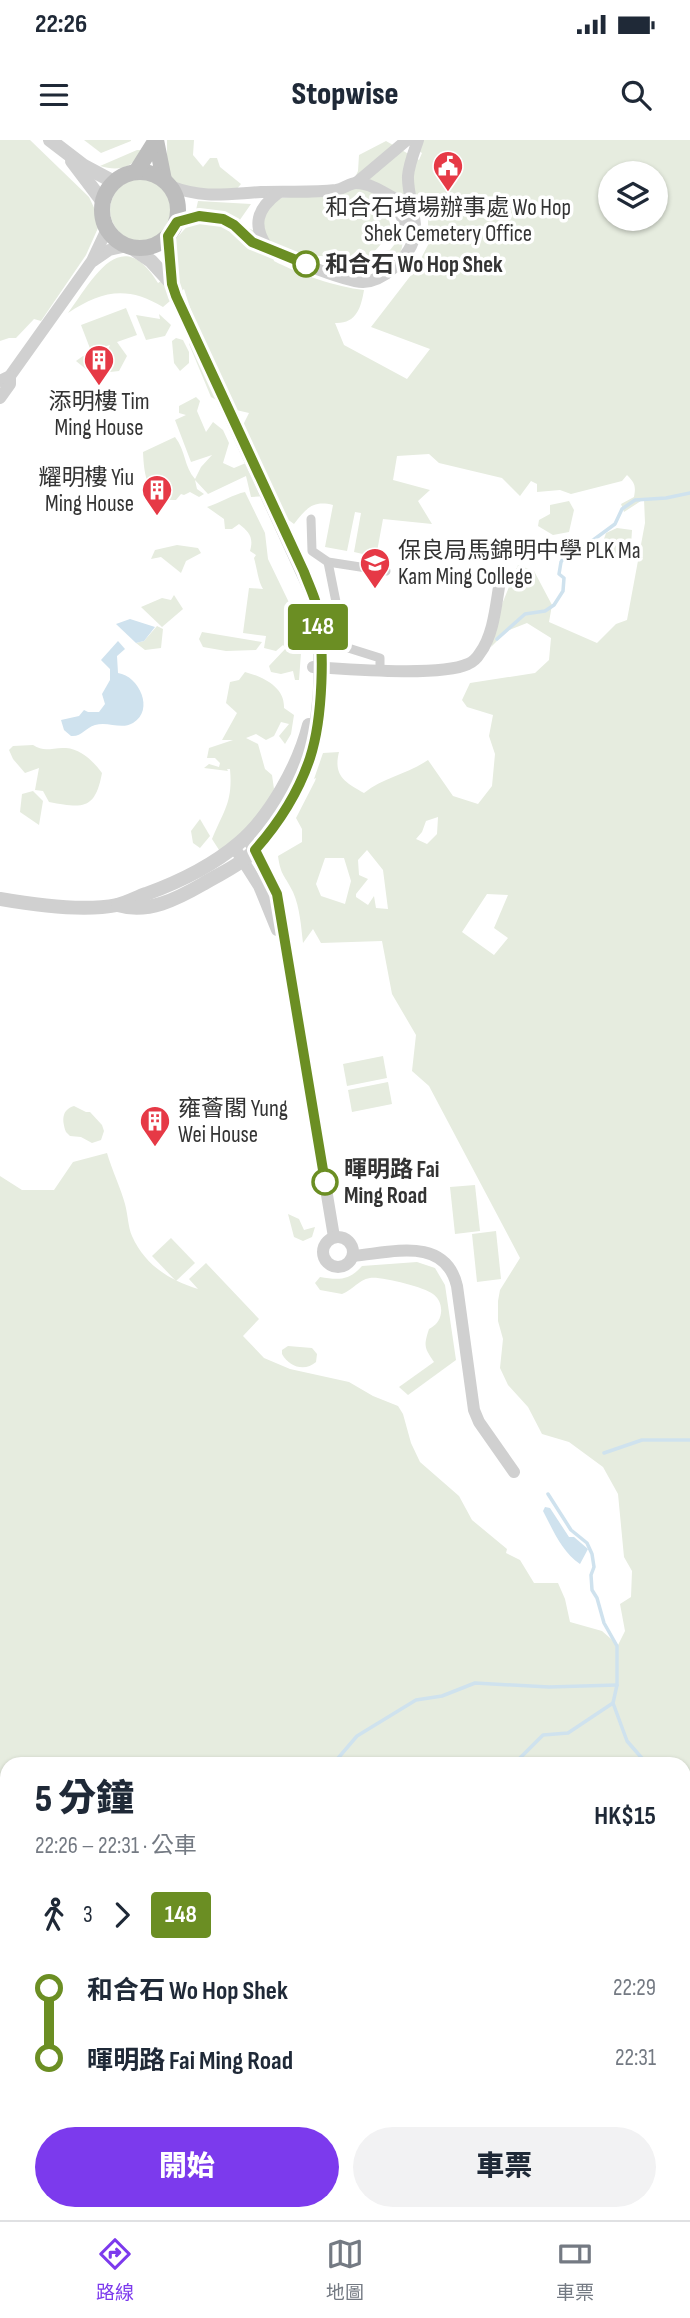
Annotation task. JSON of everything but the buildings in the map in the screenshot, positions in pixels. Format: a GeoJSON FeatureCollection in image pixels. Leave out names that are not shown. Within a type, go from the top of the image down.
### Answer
{"type":"FeatureCollection","features":[{"type":"Feature","properties":{"kind":"main road"},"geometry":{"type":"LineString","coordinates":[[136,172],[156,140]]}},
{"type":"Feature","properties":{"kind":"main road"},"geometry":{"type":"LineString","coordinates":[[156,140],[167,183],[177,204],[172,229],[148,248],[130,247],[114,239],[107,229],[102,213],[107,191],[114,182],[136,172],[153,174],[167,183]]}},
{"type":"Feature","properties":{"kind":"street"},"geometry":{"type":"LineString","coordinates":[[50,140],[114,182]]}},
{"type":"Feature","properties":{"kind":"street"},"geometry":{"type":"LineString","coordinates":[[167,183],[198,195],[230,196],[340,189],[356,183],[407,140]]}},
{"type":"Feature","properties":{"kind":"street"},"geometry":{"type":"LineString","coordinates":[[172,284],[172,229],[199,216],[223,219],[234,225],[252,242],[354,282],[369,281],[384,275],[396,266],[412,244],[416,229],[410,206],[408,177],[418,140]]}},
{"type":"Feature","properties":{"kind":"street"},"geometry":{"type":"LineString","coordinates":[[68,154],[103,202]]}},
{"type":"Feature","properties":{"kind":"street"},"geometry":{"type":"LineString","coordinates":[[356,183],[379,189],[395,201],[410,206]]}},
{"type":"Feature","properties":{"kind":"street"},"geometry":{"type":"LineString","coordinates":[[267,248],[260,236],[258,219],[266,202],[278,193]]}},
{"type":"Feature","properties":{"kind":"street"},"geometry":{"type":"LineString","coordinates":[[395,201],[403,220]]}},
{"type":"Feature","properties":{"kind":"street"},"geometry":{"type":"LineString","coordinates":[[0,398],[10,384],[5,378],[92,261],[107,229]]}},
{"type":"Feature","properties":{"kind":"street"},"geometry":{"type":"LineString","coordinates":[[92,261],[109,250],[130,247],[151,261],[172,284],[289,542],[309,608],[317,667],[318,719],[310,758],[287,806],[255,850],[186,894],[136,910],[118,905]]}},
{"type":"Feature","properties":{"kind":"street"},"geometry":{"type":"LineString","coordinates":[[311,519],[313,551],[328,562],[386,571]]}},
{"type":"Feature","properties":{"kind":"street"},"geometry":{"type":"LineString","coordinates":[[328,562],[345,648],[380,658],[380,670]]}},
{"type":"Feature","properties":{"kind":"street"},"geometry":{"type":"LineString","coordinates":[[317,667],[417,671],[472,663],[486,644],[501,576]]}},
{"type":"Feature","properties":{"kind":"street"},"geometry":{"type":"LineString","coordinates":[[0,900],[88,908],[118,905],[167,887],[234,847],[246,836],[290,775],[309,721],[317,667]]}},
{"type":"Feature","properties":{"kind":"street"},"geometry":{"type":"LineString","coordinates":[[246,836],[277,894],[334,1237]]}},
{"type":"Feature","properties":{"kind":"street"},"geometry":{"type":"LineString","coordinates":[[234,847],[259,886],[287,957]]}},
{"type":"Feature","properties":{"kind":"street"},"geometry":{"type":"LineString","coordinates":[[334,1237],[348,1240],[353,1256],[348,1264],[339,1268],[326,1263],[322,1250],[326,1241],[334,1237]]}},
{"type":"Feature","properties":{"kind":"street"},"geometry":{"type":"LineString","coordinates":[[353,1256],[421,1250],[435,1255],[453,1271],[474,1410],[479,1422],[514,1472]]}},
{"type":"Feature","properties":{"kind":"shaded area"},"geometry":{"type":"Polygon","coordinates":[[[0,140],[30,140],[89,197],[97,214],[98,228],[86,255],[41,321],[34,319],[16,338],[0,341],[0,140]]]}},
{"type":"Feature","properties":{"kind":"shaded area"},"geometry":{"type":"Polygon","coordinates":[[[84,140],[131,140],[131,141],[101,153],[84,140]]]}},
{"type":"Feature","properties":{"kind":"shaded area"},"geometry":{"type":"Polygon","coordinates":[[[167,140],[194,140],[193,155],[203,167],[210,158],[217,158],[220,167],[241,184],[233,199],[167,183],[167,140]]]}},
{"type":"Feature","properties":{"kind":"shaded area"},"geometry":{"type":"Polygon","coordinates":[[[410,140],[690,140],[690,1757],[0,1757],[0,1176],[22,1190],[54,1190],[73,1162],[107,1153],[123,1198],[132,1236],[151,1263],[177,1281],[198,1289],[189,1279],[206,1263],[259,1319],[243,1336],[264,1358],[290,1369],[349,1382],[398,1406],[420,1462],[459,1496],[472,1520],[507,1549],[506,1553],[520,1560],[534,1583],[558,1583],[570,1622],[602,1631],[618,1645],[625,1631],[620,1604],[631,1597],[632,1571],[624,1557],[618,1494],[603,1467],[569,1442],[542,1434],[528,1407],[508,1385],[500,1368],[503,1339],[498,1321],[500,1290],[520,1258],[429,1086],[412,1071],[416,1035],[392,994],[382,941],[321,943],[313,929],[303,943],[297,904],[282,872],[278,856],[302,842],[302,829],[296,818],[315,781],[323,753],[339,752],[339,773],[364,793],[428,760],[453,796],[478,804],[492,786],[495,754],[489,736],[493,715],[467,707],[462,700],[470,683],[535,673],[549,660],[551,638],[527,623],[507,631],[491,647],[500,609],[518,565],[534,571],[552,605],[549,622],[597,643],[616,624],[627,620],[645,523],[644,499],[624,512],[621,504],[634,497],[635,490],[627,475],[622,481],[571,494],[560,490],[537,492],[537,484],[531,481],[520,496],[502,478],[439,463],[429,454],[397,456],[393,480],[430,490],[418,501],[432,524],[383,519],[376,557],[354,552],[361,513],[355,512],[347,551],[325,547],[333,505],[320,504],[310,507],[294,524],[275,510],[268,496],[251,497],[246,476],[208,494],[195,480],[197,489],[204,494],[199,497],[190,492],[181,494],[176,500],[159,497],[153,492],[146,478],[143,452],[175,437],[195,479],[212,455],[191,462],[175,420],[186,415],[179,413],[179,406],[196,397],[200,401],[197,411],[206,432],[213,422],[223,430],[229,443],[223,463],[234,468],[253,460],[239,433],[249,413],[232,409],[211,397],[189,344],[193,317],[184,289],[163,307],[126,293],[103,296],[68,313],[98,272],[120,257],[132,257],[145,266],[158,283],[169,276],[171,244],[194,219],[198,201],[251,204],[237,224],[258,232],[262,208],[281,198],[349,191],[358,171],[359,155],[386,141],[419,160],[422,153],[408,145],[410,140]],[[382,192],[392,232],[373,253],[390,250],[403,234],[402,247],[395,260],[380,270],[367,267],[352,283],[339,282],[340,268],[351,258],[305,255],[280,249],[273,257],[274,261],[306,275],[364,290],[353,318],[335,323],[344,345],[407,379],[430,349],[371,327],[415,270],[428,245],[428,205],[425,215],[412,216],[396,192],[382,192]],[[438,817],[426,821],[416,839],[427,844],[437,834],[438,817]],[[367,850],[358,860],[359,875],[368,879],[356,897],[368,905],[374,896],[376,908],[388,909],[383,870],[367,850]],[[325,858],[316,884],[321,896],[345,904],[351,881],[344,858],[325,858]],[[487,894],[462,932],[494,955],[508,938],[494,928],[508,895],[487,894]]]}},
{"type":"Feature","properties":{"kind":"shaded area"},"geometry":{"type":"Polygon","coordinates":[[[137,150],[145,150],[136,161],[126,167],[100,166],[137,150]]]}},
{"type":"Feature","properties":{"kind":"shaded area"},"geometry":{"type":"Polygon","coordinates":[[[141,179],[153,181],[163,188],[170,198],[170,222],[163,232],[153,239],[141,241],[129,239],[119,232],[112,222],[110,210],[112,198],[119,188],[129,181],[141,179]]]}},
{"type":"Feature","properties":{"kind":"shaded area"},"geometry":{"type":"Polygon","coordinates":[[[126,308],[137,335],[117,342],[127,356],[119,371],[92,374],[76,361],[83,356],[93,360],[106,354],[110,345],[91,351],[81,325],[126,308]]]}},
{"type":"Feature","properties":{"kind":"shaded area"},"geometry":{"type":"Polygon","coordinates":[[[159,314],[171,325],[165,336],[146,340],[136,315],[160,319],[159,314]]]}},
{"type":"Feature","properties":{"kind":"shaded area"},"geometry":{"type":"Polygon","coordinates":[[[176,338],[183,340],[189,352],[189,363],[180,371],[174,363],[172,341],[176,338]]]}},
{"type":"Feature","properties":{"kind":"shaded area"},"geometry":{"type":"Polygon","coordinates":[[[245,492],[265,533],[268,559],[295,615],[301,653],[299,680],[295,680],[293,671],[281,674],[271,672],[269,666],[286,648],[283,645],[276,651],[264,648],[266,636],[243,633],[249,588],[263,589],[254,558],[256,555],[250,551],[251,538],[246,530],[239,524],[232,529],[225,529],[224,519],[207,507],[245,492]]]}},
{"type":"Feature","properties":{"kind":"shaded area"},"geometry":{"type":"Polygon","coordinates":[[[569,501],[574,510],[569,532],[553,535],[538,526],[539,520],[550,514],[550,505],[569,501]]]}},
{"type":"Feature","properties":{"kind":"shaded area"},"geometry":{"type":"Polygon","coordinates":[[[617,528],[632,530],[631,545],[614,560],[604,539],[606,533],[617,528]]]}},
{"type":"Feature","properties":{"kind":"shaded area"},"geometry":{"type":"Polygon","coordinates":[[[177,545],[198,548],[201,553],[186,561],[181,573],[161,557],[151,559],[155,550],[177,545]]]}},
{"type":"Feature","properties":{"kind":"shaded area"},"geometry":{"type":"Polygon","coordinates":[[[174,595],[183,609],[162,627],[141,607],[162,598],[171,600],[174,595]]]}},
{"type":"Feature","properties":{"kind":"shaded area"},"geometry":{"type":"Polygon","coordinates":[[[157,626],[163,629],[161,648],[145,650],[136,643],[144,641],[157,626]]]}},
{"type":"Feature","properties":{"kind":"shaded area"},"geometry":{"type":"Polygon","coordinates":[[[202,632],[262,642],[256,650],[226,651],[203,647],[199,639],[202,632]]]}},
{"type":"Feature","properties":{"kind":"shaded area"},"geometry":{"type":"Polygon","coordinates":[[[245,672],[272,684],[281,694],[284,708],[294,715],[291,734],[285,744],[279,736],[289,724],[281,722],[274,736],[266,740],[256,734],[246,738],[258,744],[265,769],[272,775],[274,789],[254,832],[221,853],[212,839],[229,798],[230,769],[204,768],[209,764],[219,767],[220,763],[215,758],[207,758],[209,748],[233,740],[222,740],[237,713],[226,703],[230,682],[239,680],[245,672]]]}},
{"type":"Feature","properties":{"kind":"shaded area"},"geometry":{"type":"Polygon","coordinates":[[[33,745],[45,749],[71,749],[91,760],[102,773],[91,800],[78,805],[49,802],[43,791],[35,790],[39,768],[25,773],[9,750],[13,746],[33,745]]]}},
{"type":"Feature","properties":{"kind":"shaded area"},"geometry":{"type":"Polygon","coordinates":[[[33,791],[43,801],[39,825],[20,812],[22,794],[33,791]]]}},
{"type":"Feature","properties":{"kind":"shaded area"},"geometry":{"type":"Polygon","coordinates":[[[200,819],[210,836],[200,848],[193,843],[191,831],[200,819]]]}},
{"type":"Feature","properties":{"kind":"shaded area"},"geometry":{"type":"Polygon","coordinates":[[[383,1056],[387,1078],[347,1086],[343,1064],[383,1056]]]}},
{"type":"Feature","properties":{"kind":"shaded area"},"geometry":{"type":"Polygon","coordinates":[[[388,1082],[392,1104],[352,1112],[348,1090],[388,1082]]]}},
{"type":"Feature","properties":{"kind":"shaded area"},"geometry":{"type":"Polygon","coordinates":[[[74,1106],[90,1112],[102,1125],[104,1131],[101,1140],[92,1143],[81,1137],[70,1136],[66,1132],[64,1116],[67,1110],[74,1106]]]}},
{"type":"Feature","properties":{"kind":"shaded area"},"geometry":{"type":"Polygon","coordinates":[[[475,1185],[480,1231],[455,1234],[450,1187],[475,1185]]]}},
{"type":"Feature","properties":{"kind":"shaded area"},"geometry":{"type":"Polygon","coordinates":[[[288,1214],[299,1219],[304,1230],[315,1227],[312,1237],[303,1241],[294,1237],[288,1214]]]}},
{"type":"Feature","properties":{"kind":"shaded area"},"geometry":{"type":"Polygon","coordinates":[[[496,1231],[501,1279],[477,1282],[472,1234],[496,1231]]]}},
{"type":"Feature","properties":{"kind":"shaded area"},"geometry":{"type":"Polygon","coordinates":[[[171,1238],[195,1263],[176,1281],[152,1256],[171,1238]]]}},
{"type":"Feature","properties":{"kind":"shaded area"},"geometry":{"type":"Polygon","coordinates":[[[417,1262],[435,1268],[445,1285],[456,1360],[408,1395],[399,1387],[434,1362],[426,1344],[429,1329],[437,1323],[440,1316],[440,1302],[437,1298],[421,1288],[375,1278],[366,1279],[342,1294],[320,1290],[315,1283],[320,1277],[348,1277],[362,1266],[417,1262]]]}},
{"type":"Feature","properties":{"kind":"shaded area"},"geometry":{"type":"Polygon","coordinates":[[[288,1346],[312,1348],[317,1354],[316,1362],[307,1367],[293,1365],[282,1354],[282,1350],[288,1346]]]}},
{"type":"Feature","properties":{"kind":"water"},"geometry":{"type":"Polygon","coordinates":[[[130,619],[155,627],[144,641],[136,643],[116,624],[130,619]]]}},
{"type":"Feature","properties":{"kind":"water"},"geometry":{"type":"Polygon","coordinates":[[[118,641],[125,649],[117,656],[118,673],[132,680],[142,694],[143,710],[140,717],[128,725],[100,724],[71,736],[64,730],[61,720],[79,716],[84,710],[99,712],[105,704],[102,694],[110,680],[110,669],[101,660],[118,641]]]}},
{"type":"Feature","properties":{"kind":"water"},"geometry":{"type":"Polygon","coordinates":[[[545,1507],[550,1508],[569,1537],[574,1537],[588,1549],[580,1564],[558,1540],[543,1511],[545,1507]]]}},
{"type":"Feature","properties":{"kind":"waterway"},"geometry":{"type":"LineString","coordinates":[[497,639],[525,614],[545,611],[554,605],[563,591],[564,578],[559,574],[561,562],[567,553],[581,549],[615,524],[622,509],[635,500],[690,493]]}},
{"type":"Feature","properties":{"kind":"waterway"},"geometry":{"type":"LineString","coordinates":[[604,1453],[642,1440],[690,1440]]}},
{"type":"Feature","properties":{"kind":"waterway"},"geometry":{"type":"LineString","coordinates":[[548,1494],[571,1530],[587,1543],[592,1554],[592,1590],[604,1623],[617,1646],[617,1685],[613,1703],[627,1741],[641,1757]]}},
{"type":"Feature","properties":{"kind":"waterway"},"geometry":{"type":"LineString","coordinates":[[339,1757],[357,1736],[416,1700],[442,1696],[475,1683],[549,1687],[617,1685]]}},
{"type":"Feature","properties":{"kind":"waterway"},"geometry":{"type":"LineString","coordinates":[[521,1757],[543,1735],[568,1733],[613,1703]]}},
{"type":"Feature","properties":{"kind":"bus line","name":"148"},"geometry":{"type":"LineString","coordinates":[[306,264],[252,242],[234,225],[212,216],[199,216],[177,222],[168,236],[172,284],[176,296],[304,572],[317,608],[321,667],[320,705],[310,758],[287,806],[255,850],[277,894],[325,1182]]}},
{"type":"Feature","properties":{"kind":"place","name":"和合石墳場辦事處 Wo Hop Shek Cemetery Office"},"geometry":{"type":"Point","coordinates":[448,193]}},
{"type":"Feature","properties":{"kind":"place","name":"和合石 Wo Hop Shek"},"geometry":{"type":"Point","coordinates":[306,264]}},
{"type":"Feature","properties":{"kind":"place","name":"添明樓 Tim Ming House"},"geometry":{"type":"Point","coordinates":[99,387]}},
{"type":"Feature","properties":{"kind":"place","name":"耀明樓 Yiu Ming House"},"geometry":{"type":"Point","coordinates":[157,517]}},
{"type":"Feature","properties":{"kind":"place","name":"保良局馬錦明中學 PLK Ma Kam Ming College"},"geometry":{"type":"Point","coordinates":[375,590]}},
{"type":"Feature","properties":{"kind":"place","name":"雍薈閣 Yung Wei House"},"geometry":{"type":"Point","coordinates":[155,1148]}},
{"type":"Feature","properties":{"kind":"place","name":"暉明路 Fai Ming Road"},"geometry":{"type":"Point","coordinates":[325,1182]}}]}
